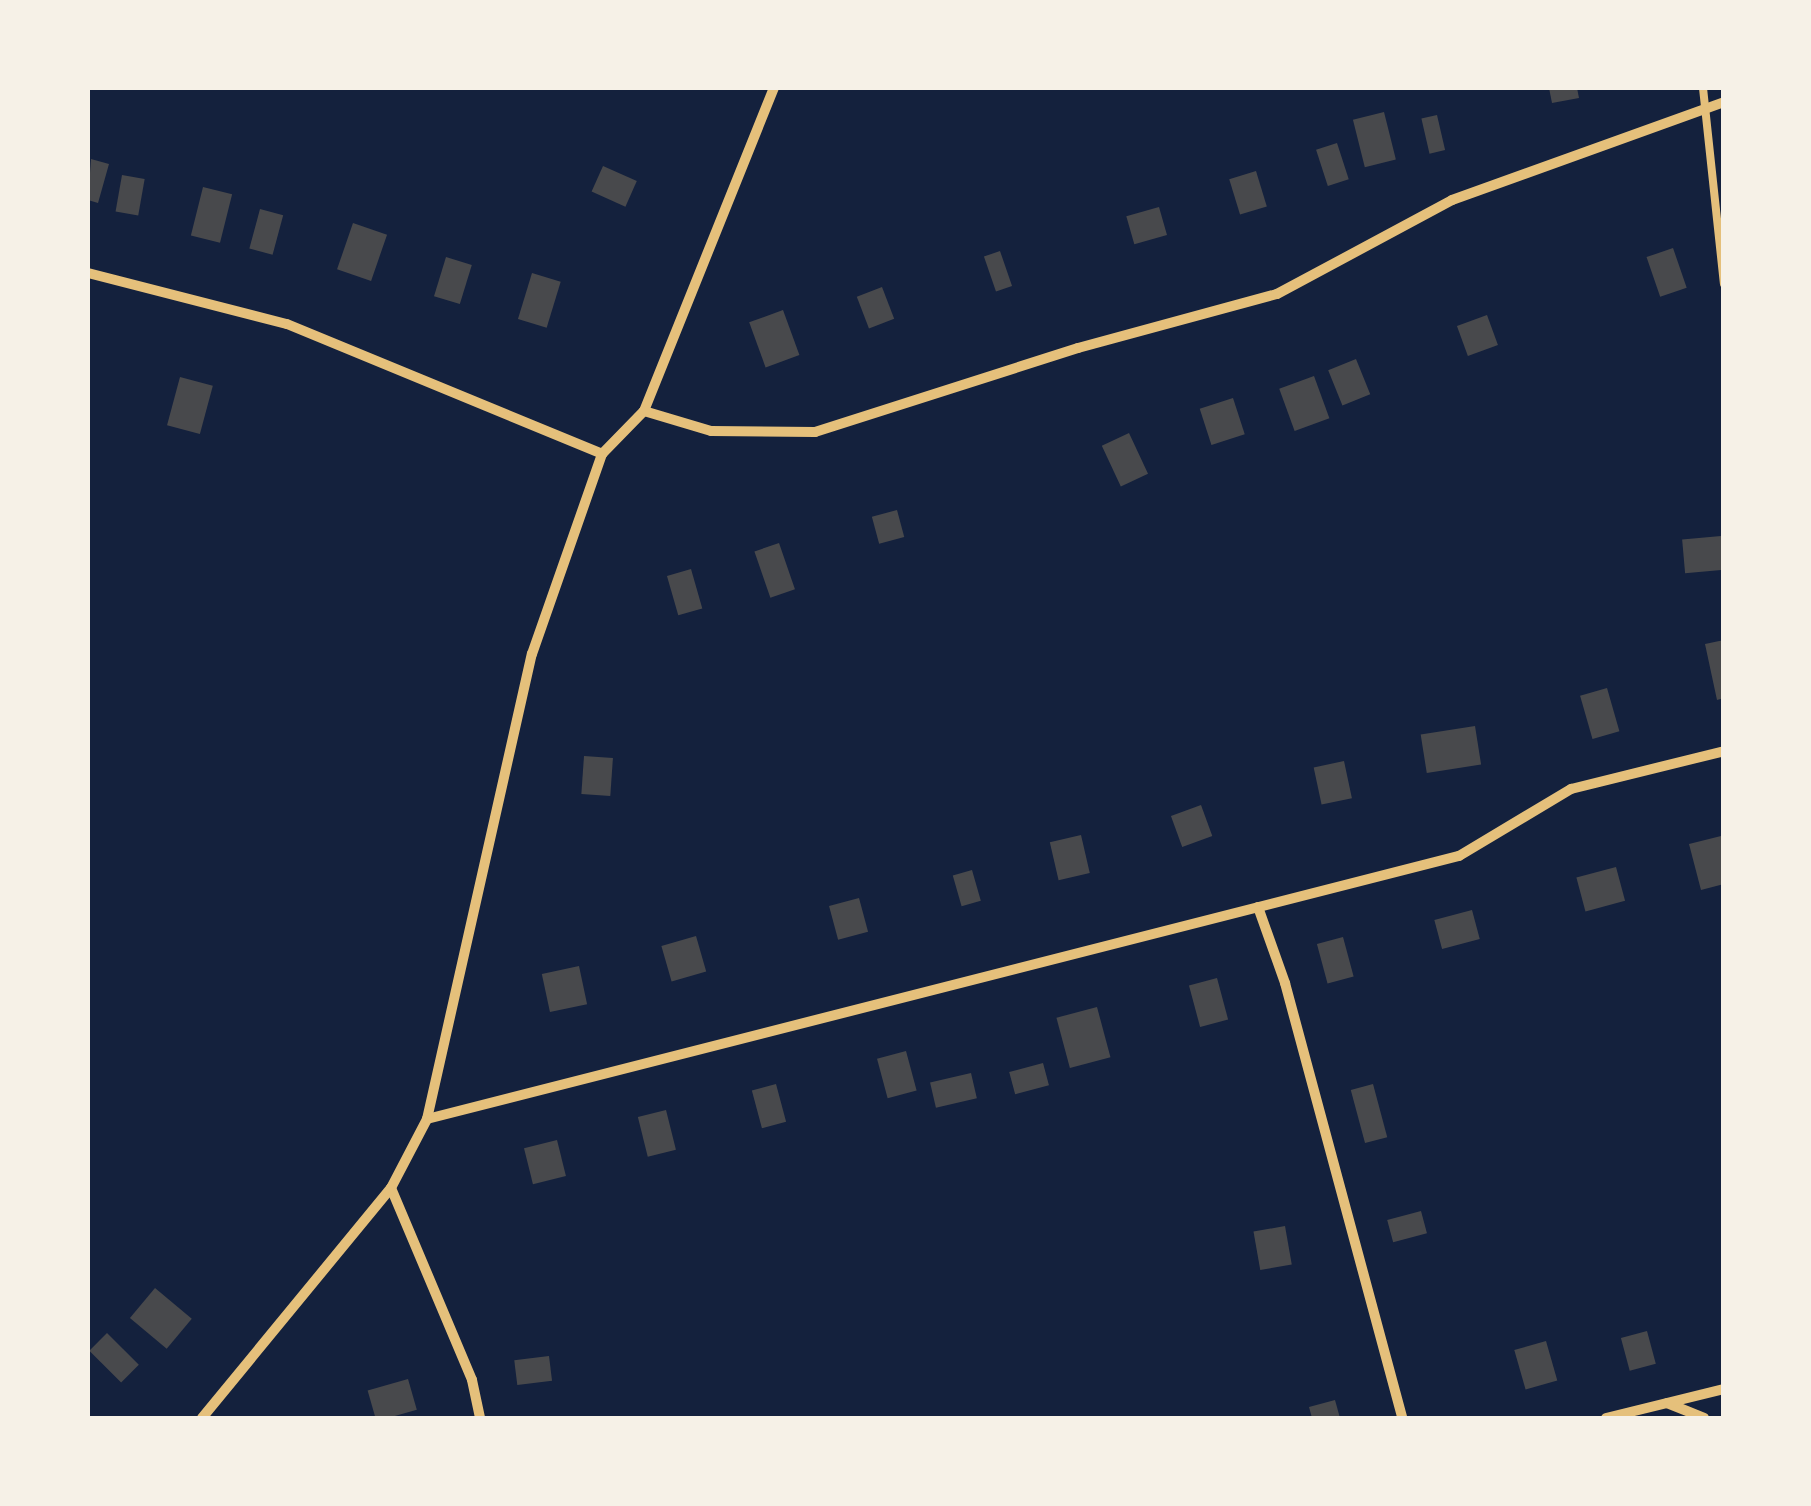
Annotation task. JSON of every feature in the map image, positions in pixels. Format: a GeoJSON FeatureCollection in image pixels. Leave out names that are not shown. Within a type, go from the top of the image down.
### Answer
{"type":"FeatureCollection","features":[{"type":"Feature","properties":{"kind":"street"},"geometry":{"type":"LineString","coordinates":[[202,1418],[390,1188],[427,1119],[532,654],[602,454],[644,411],[774,88]]}},
{"type":"Feature","properties":{"kind":"street"},"geometry":{"type":"LineString","coordinates":[[644,411],[711,431],[815,432],[1078,348],[1278,294],[1452,200],[1724,102]]}},
{"type":"Feature","properties":{"kind":"street"},"geometry":{"type":"LineString","coordinates":[[88,273],[287,324],[602,454]]}},
{"type":"Feature","properties":{"kind":"street"},"geometry":{"type":"LineString","coordinates":[[427,1119],[1459,856],[1571,789],[1724,752]]}},
{"type":"Feature","properties":{"kind":"street"},"geometry":{"type":"LineString","coordinates":[[1258,908],[1285,983],[1402,1418]]}},
{"type":"Feature","properties":{"kind":"street"},"geometry":{"type":"LineString","coordinates":[[390,1188],[472,1380],[480,1418]]}},
{"type":"Feature","properties":{"kind":"street"},"geometry":{"type":"LineString","coordinates":[[1606,1418],[1724,1390]]}},
{"type":"Feature","properties":{"kind":"street"},"geometry":{"type":"LineString","coordinates":[[1666,1402],[1704,1418]]}},
{"type":"Feature","properties":{"kind":"lane"},"geometry":{"type":"LineString","coordinates":[[1703,88],[1724,284]]}},
{"type":"Feature","properties":{"kind":"building"},"geometry":{"type":"Polygon","coordinates":[[[1549,88],[1577,88],[1579,98],[1552,103],[1549,88]]]}},
{"type":"Feature","properties":{"kind":"building"},"geometry":{"type":"Polygon","coordinates":[[[1384,112],[1396,160],[1365,167],[1353,120],[1384,112]]]}},
{"type":"Feature","properties":{"kind":"building"},"geometry":{"type":"Polygon","coordinates":[[[1437,115],[1445,150],[1430,154],[1421,119],[1437,115]]]}},
{"type":"Feature","properties":{"kind":"building"},"geometry":{"type":"Polygon","coordinates":[[[1337,143],[1349,179],[1328,186],[1316,150],[1337,143]]]}},
{"type":"Feature","properties":{"kind":"building"},"geometry":{"type":"Polygon","coordinates":[[[91,159],[109,164],[98,203],[88,200],[91,159]]]}},
{"type":"Feature","properties":{"kind":"building"},"geometry":{"type":"Polygon","coordinates":[[[603,166],[637,181],[625,207],[592,192],[603,166]]]}},
{"type":"Feature","properties":{"kind":"building"},"geometry":{"type":"Polygon","coordinates":[[[1256,171],[1267,206],[1240,215],[1229,179],[1256,171]]]}},
{"type":"Feature","properties":{"kind":"building"},"geometry":{"type":"Polygon","coordinates":[[[122,175],[145,179],[138,215],[116,211],[122,175]]]}},
{"type":"Feature","properties":{"kind":"building"},"geometry":{"type":"Polygon","coordinates":[[[203,187],[232,194],[220,243],[191,236],[203,187]]]}},
{"type":"Feature","properties":{"kind":"building"},"geometry":{"type":"Polygon","coordinates":[[[1159,207],[1167,235],[1134,244],[1126,216],[1159,207]]]}},
{"type":"Feature","properties":{"kind":"building"},"geometry":{"type":"Polygon","coordinates":[[[260,209],[283,215],[273,255],[249,249],[260,209]]]}},
{"type":"Feature","properties":{"kind":"building"},"geometry":{"type":"Polygon","coordinates":[[[353,223],[387,235],[371,281],[337,269],[353,223]]]}},
{"type":"Feature","properties":{"kind":"building"},"geometry":{"type":"Polygon","coordinates":[[[1673,248],[1687,288],[1660,297],[1647,257],[1673,248]]]}},
{"type":"Feature","properties":{"kind":"building"},"geometry":{"type":"Polygon","coordinates":[[[1000,251],[1012,286],[996,292],[984,257],[1000,251]]]}},
{"type":"Feature","properties":{"kind":"building"},"geometry":{"type":"Polygon","coordinates":[[[446,257],[472,265],[460,304],[434,296],[446,257]]]}},
{"type":"Feature","properties":{"kind":"building"},"geometry":{"type":"Polygon","coordinates":[[[532,273],[561,282],[547,328],[518,319],[532,273]]]}},
{"type":"Feature","properties":{"kind":"building"},"geometry":{"type":"Polygon","coordinates":[[[882,287],[894,319],[869,328],[857,297],[882,287]]]}},
{"type":"Feature","properties":{"kind":"building"},"geometry":{"type":"Polygon","coordinates":[[[783,310],[799,355],[766,367],[749,322],[783,310]]]}},
{"type":"Feature","properties":{"kind":"building"},"geometry":{"type":"Polygon","coordinates":[[[1487,315],[1498,345],[1468,356],[1457,326],[1487,315]]]}},
{"type":"Feature","properties":{"kind":"building"},"geometry":{"type":"Polygon","coordinates":[[[1356,359],[1370,394],[1342,405],[1328,370],[1356,359]]]}},
{"type":"Feature","properties":{"kind":"building"},"geometry":{"type":"Polygon","coordinates":[[[1314,376],[1329,418],[1295,431],[1279,389],[1314,376]]]}},
{"type":"Feature","properties":{"kind":"building"},"geometry":{"type":"Polygon","coordinates":[[[180,377],[213,386],[200,434],[167,425],[180,377]]]}},
{"type":"Feature","properties":{"kind":"building"},"geometry":{"type":"Polygon","coordinates":[[[1233,398],[1245,434],[1211,445],[1200,409],[1233,398]]]}},
{"type":"Feature","properties":{"kind":"building"},"geometry":{"type":"Polygon","coordinates":[[[1129,433],[1148,474],[1121,486],[1102,446],[1129,433]]]}},
{"type":"Feature","properties":{"kind":"building"},"geometry":{"type":"Polygon","coordinates":[[[897,510],[904,537],[879,544],[872,517],[897,510]]]}},
{"type":"Feature","properties":{"kind":"building"},"geometry":{"type":"Polygon","coordinates":[[[1721,536],[1724,570],[1685,573],[1682,539],[1721,536]]]}},
{"type":"Feature","properties":{"kind":"building"},"geometry":{"type":"Polygon","coordinates":[[[779,543],[795,589],[770,598],[754,551],[779,543]]]}},
{"type":"Feature","properties":{"kind":"building"},"geometry":{"type":"Polygon","coordinates":[[[691,569],[702,608],[678,615],[667,576],[691,569]]]}},
{"type":"Feature","properties":{"kind":"building"},"geometry":{"type":"Polygon","coordinates":[[[1724,640],[1724,698],[1717,700],[1705,644],[1724,640]]]}},
{"type":"Feature","properties":{"kind":"building"},"geometry":{"type":"Polygon","coordinates":[[[1607,688],[1619,731],[1592,739],[1580,696],[1607,688]]]}},
{"type":"Feature","properties":{"kind":"building"},"geometry":{"type":"Polygon","coordinates":[[[1475,726],[1481,765],[1427,773],[1421,735],[1475,726]]]}},
{"type":"Feature","properties":{"kind":"building"},"geometry":{"type":"Polygon","coordinates":[[[584,756],[613,758],[610,796],[581,794],[584,756]]]}},
{"type":"Feature","properties":{"kind":"building"},"geometry":{"type":"Polygon","coordinates":[[[1344,761],[1352,798],[1322,805],[1314,767],[1344,761]]]}},
{"type":"Feature","properties":{"kind":"building"},"geometry":{"type":"Polygon","coordinates":[[[1201,805],[1212,836],[1182,847],[1171,816],[1201,805]]]}},
{"type":"Feature","properties":{"kind":"building"},"geometry":{"type":"Polygon","coordinates":[[[1081,835],[1090,873],[1059,880],[1050,842],[1081,835]]]}},
{"type":"Feature","properties":{"kind":"building"},"geometry":{"type":"Polygon","coordinates":[[[1721,836],[1724,884],[1701,890],[1689,844],[1721,836]]]}},
{"type":"Feature","properties":{"kind":"building"},"geometry":{"type":"Polygon","coordinates":[[[1616,867],[1625,901],[1585,911],[1576,878],[1616,867]]]}},
{"type":"Feature","properties":{"kind":"building"},"geometry":{"type":"Polygon","coordinates":[[[972,870],[981,901],[962,906],[953,876],[972,870]]]}},
{"type":"Feature","properties":{"kind":"building"},"geometry":{"type":"Polygon","coordinates":[[[859,898],[868,932],[838,940],[829,906],[859,898]]]}},
{"type":"Feature","properties":{"kind":"building"},"geometry":{"type":"Polygon","coordinates":[[[1472,910],[1480,939],[1442,949],[1434,920],[1472,910]]]}},
{"type":"Feature","properties":{"kind":"building"},"geometry":{"type":"Polygon","coordinates":[[[696,936],[706,972],[672,981],[661,946],[696,936]]]}},
{"type":"Feature","properties":{"kind":"building"},"geometry":{"type":"Polygon","coordinates":[[[1343,937],[1354,977],[1328,984],[1317,944],[1343,937]]]}},
{"type":"Feature","properties":{"kind":"building"},"geometry":{"type":"Polygon","coordinates":[[[579,966],[587,1004],[550,1012],[542,974],[579,966]]]}},
{"type":"Feature","properties":{"kind":"building"},"geometry":{"type":"Polygon","coordinates":[[[1217,978],[1228,1020],[1200,1027],[1189,986],[1217,978]]]}},
{"type":"Feature","properties":{"kind":"building"},"geometry":{"type":"Polygon","coordinates":[[[1097,1007],[1110,1057],[1070,1068],[1056,1018],[1097,1007]]]}},
{"type":"Feature","properties":{"kind":"building"},"geometry":{"type":"Polygon","coordinates":[[[906,1051],[917,1091],[888,1098],[877,1059],[906,1051]]]}},
{"type":"Feature","properties":{"kind":"building"},"geometry":{"type":"Polygon","coordinates":[[[1043,1063],[1049,1085],[1015,1094],[1009,1072],[1043,1063]]]}},
{"type":"Feature","properties":{"kind":"building"},"geometry":{"type":"Polygon","coordinates":[[[971,1073],[977,1098],[936,1108],[930,1082],[971,1073]]]}},
{"type":"Feature","properties":{"kind":"building"},"geometry":{"type":"Polygon","coordinates":[[[776,1084],[786,1122],[762,1128],[752,1090],[776,1084]]]}},
{"type":"Feature","properties":{"kind":"building"},"geometry":{"type":"Polygon","coordinates":[[[1373,1084],[1387,1137],[1365,1143],[1351,1090],[1373,1084]]]}},
{"type":"Feature","properties":{"kind":"building"},"geometry":{"type":"Polygon","coordinates":[[[666,1110],[676,1150],[648,1157],[638,1117],[666,1110]]]}},
{"type":"Feature","properties":{"kind":"building"},"geometry":{"type":"Polygon","coordinates":[[[557,1140],[566,1176],[533,1184],[524,1148],[557,1140]]]}},
{"type":"Feature","properties":{"kind":"building"},"geometry":{"type":"Polygon","coordinates":[[[1421,1211],[1427,1233],[1393,1242],[1387,1220],[1421,1211]]]}},
{"type":"Feature","properties":{"kind":"building"},"geometry":{"type":"Polygon","coordinates":[[[1285,1226],[1292,1264],[1260,1270],[1253,1232],[1285,1226]]]}},
{"type":"Feature","properties":{"kind":"building"},"geometry":{"type":"Polygon","coordinates":[[[155,1288],[192,1319],[167,1349],[130,1318],[155,1288]]]}},
{"type":"Feature","properties":{"kind":"building"},"geometry":{"type":"Polygon","coordinates":[[[1647,1331],[1656,1364],[1630,1371],[1621,1338],[1647,1331]]]}},
{"type":"Feature","properties":{"kind":"building"},"geometry":{"type":"Polygon","coordinates":[[[107,1333],[139,1365],[121,1382],[89,1351],[107,1333]]]}},
{"type":"Feature","properties":{"kind":"building"},"geometry":{"type":"Polygon","coordinates":[[[1546,1341],[1557,1380],[1526,1390],[1514,1350],[1546,1341]]]}},
{"type":"Feature","properties":{"kind":"building"},"geometry":{"type":"Polygon","coordinates":[[[549,1356],[552,1381],[517,1385],[514,1360],[549,1356]]]}},
{"type":"Feature","properties":{"kind":"building"},"geometry":{"type":"Polygon","coordinates":[[[408,1379],[417,1410],[375,1418],[368,1391],[408,1379]]]}},
{"type":"Feature","properties":{"kind":"building"},"geometry":{"type":"Polygon","coordinates":[[[1335,1400],[1340,1418],[1312,1418],[1309,1407],[1335,1400]]]}}]}
